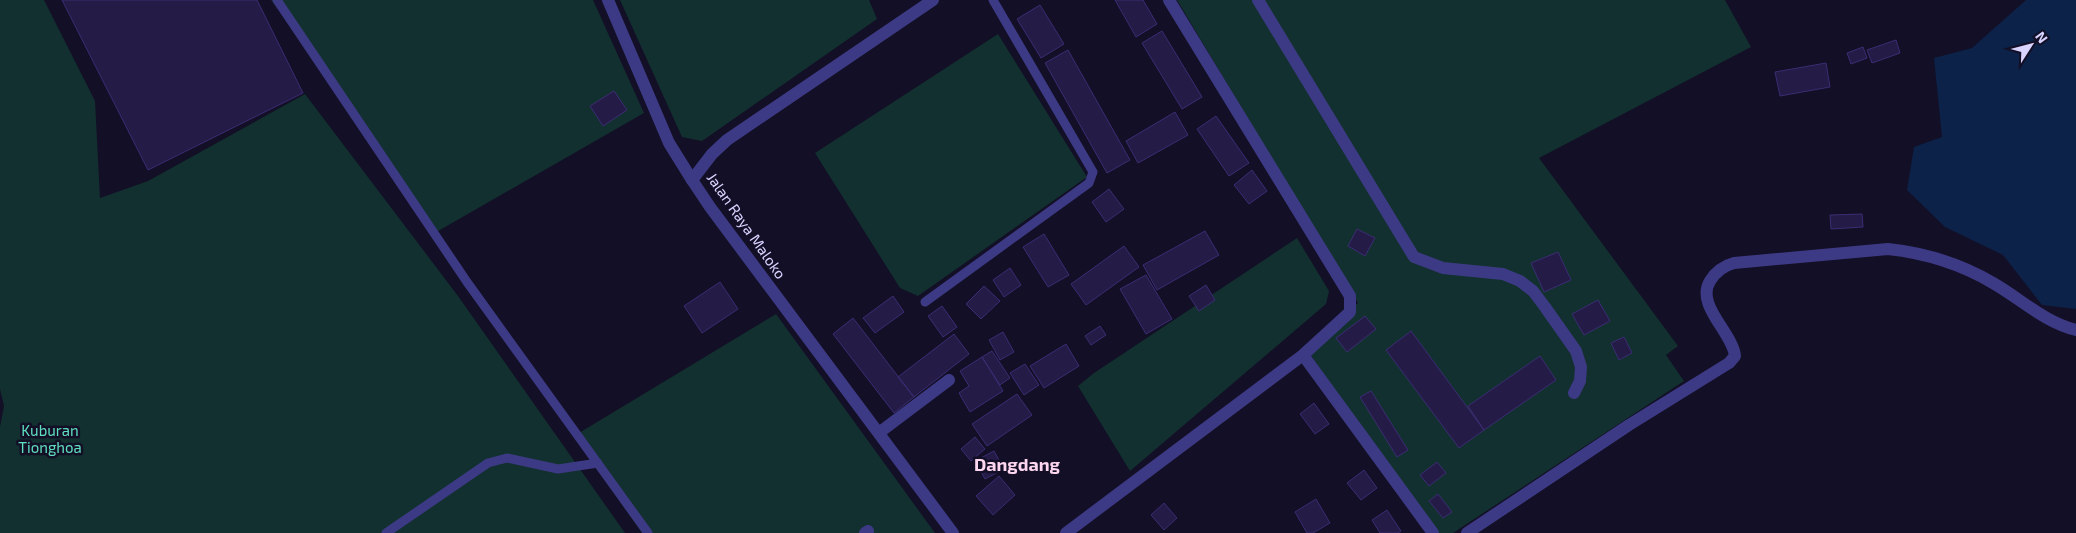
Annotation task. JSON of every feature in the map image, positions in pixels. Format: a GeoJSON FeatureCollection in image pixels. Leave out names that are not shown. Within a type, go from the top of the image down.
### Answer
{"type":"FeatureCollection","features":[{"type":"Feature","properties":{"kind":"street"},"geometry":{"type":"LineString","coordinates":[[608,0],[669,143],[692,180]]}},
{"type":"Feature","properties":{"kind":"street","name":"Jalan Raya Maloko"},"geometry":{"type":"LineString","coordinates":[[933,0],[728,140],[712,154],[692,180],[784,308],[880,432],[953,533]]}},
{"type":"Feature","properties":{"kind":"street"},"geometry":{"type":"LineString","coordinates":[[1066,533],[1303,355],[1350,312],[1350,296],[1169,0]]}},
{"type":"Feature","properties":{"kind":"street"},"geometry":{"type":"LineString","coordinates":[[1258,0],[1414,257],[1443,268],[1504,274],[1520,281],[1533,291],[1576,351],[1581,367],[1580,380],[1574,393]]}},
{"type":"Feature","properties":{"kind":"street"},"geometry":{"type":"LineString","coordinates":[[1467,533],[1629,425],[1729,363],[1735,356],[1734,348],[1714,316],[1707,300],[1707,285],[1714,274],[1729,264],[1888,249],[1911,251],[1932,256],[1978,275],[2052,321],[2076,330]]}},
{"type":"Feature","properties":{"kind":"street"},"geometry":{"type":"LineString","coordinates":[[1303,355],[1432,533]]}},
{"type":"Feature","properties":{"kind":"street"},"geometry":{"type":"LineString","coordinates":[[880,432],[949,380]]}},
{"type":"Feature","properties":{"kind":"lane"},"geometry":{"type":"LineString","coordinates":[[277,0],[467,282],[648,533]]}},
{"type":"Feature","properties":{"kind":"lane"},"geometry":{"type":"LineString","coordinates":[[924,302],[1089,183],[1093,172],[992,0]]}},
{"type":"Feature","properties":{"kind":"lane"},"geometry":{"type":"LineString","coordinates":[[386,533],[488,463],[507,458],[558,469],[598,463]]}},
{"type":"Feature","properties":{"kind":"green space","name":"Kuburan Tionghoa"},"geometry":{"type":"Polygon","coordinates":[[[0,0],[44,0],[95,101],[100,198],[148,181],[305,94],[458,296],[625,533],[0,533],[0,427],[4,406],[0,389],[0,0]]]}},
{"type":"Feature","properties":{"kind":"green space"},"geometry":{"type":"Polygon","coordinates":[[[271,0],[593,0],[644,113],[433,234],[311,52],[271,0]]]}},
{"type":"Feature","properties":{"kind":"green space"},"geometry":{"type":"Polygon","coordinates":[[[620,0],[869,0],[877,19],[702,141],[682,137],[620,0]]]}},
{"type":"Feature","properties":{"kind":"green space"},"geometry":{"type":"Polygon","coordinates":[[[1177,0],[1725,0],[1751,47],[1539,158],[1678,346],[1666,355],[1684,381],[1453,533],[1433,533],[1305,347],[1358,303],[1177,0]]]}},
{"type":"Feature","properties":{"kind":"green space"},"geometry":{"type":"Polygon","coordinates":[[[998,34],[1087,177],[918,296],[900,288],[815,153],[998,34]]]}},
{"type":"Feature","properties":{"kind":"green space"},"geometry":{"type":"Polygon","coordinates":[[[1297,238],[1329,291],[1326,304],[1130,471],[1078,386],[1094,373],[1297,238]]]}},
{"type":"Feature","properties":{"kind":"green space"},"geometry":{"type":"Polygon","coordinates":[[[776,314],[935,533],[642,533],[574,436],[776,314]]]}},
{"type":"Feature","properties":{"kind":"water"},"geometry":{"type":"Polygon","coordinates":[[[2026,0],[2076,0],[2076,309],[2042,305],[2003,255],[1945,227],[1907,190],[1914,147],[1942,137],[1934,58],[1972,48],[2026,0]]]}},
{"type":"Feature","properties":{"kind":"building"},"geometry":{"type":"Polygon","coordinates":[[[62,0],[257,0],[303,93],[148,170],[62,0]]]}},
{"type":"Feature","properties":{"kind":"building"},"geometry":{"type":"Polygon","coordinates":[[[1115,0],[1143,0],[1157,24],[1136,37],[1115,0]]]}},
{"type":"Feature","properties":{"kind":"building"},"geometry":{"type":"Polygon","coordinates":[[[1040,5],[1064,44],[1041,58],[1017,19],[1040,5]]]}},
{"type":"Feature","properties":{"kind":"building"},"geometry":{"type":"Polygon","coordinates":[[[1162,31],[1202,97],[1182,109],[1142,43],[1162,31]]]}},
{"type":"Feature","properties":{"kind":"building"},"geometry":{"type":"Polygon","coordinates":[[[1896,40],[1900,53],[1872,63],[1867,50],[1896,40]]]}},
{"type":"Feature","properties":{"kind":"building"},"geometry":{"type":"Polygon","coordinates":[[[1863,47],[1867,58],[1851,64],[1847,53],[1863,47]]]}},
{"type":"Feature","properties":{"kind":"building"},"geometry":{"type":"Polygon","coordinates":[[[1068,50],[1130,160],[1107,173],[1045,63],[1068,50]]]}},
{"type":"Feature","properties":{"kind":"building"},"geometry":{"type":"Polygon","coordinates":[[[1826,63],[1830,87],[1780,96],[1775,72],[1826,63]]]}},
{"type":"Feature","properties":{"kind":"building"},"geometry":{"type":"Polygon","coordinates":[[[614,91],[627,110],[603,126],[590,106],[614,91]]]}},
{"type":"Feature","properties":{"kind":"building"},"geometry":{"type":"Polygon","coordinates":[[[1175,112],[1188,135],[1138,163],[1126,141],[1175,112]]]}},
{"type":"Feature","properties":{"kind":"building"},"geometry":{"type":"Polygon","coordinates":[[[1216,116],[1249,163],[1229,176],[1197,129],[1216,116]]]}},
{"type":"Feature","properties":{"kind":"building"},"geometry":{"type":"Polygon","coordinates":[[[1252,170],[1267,191],[1249,204],[1234,185],[1252,170]]]}},
{"type":"Feature","properties":{"kind":"building"},"geometry":{"type":"Polygon","coordinates":[[[1109,189],[1124,209],[1106,222],[1092,202],[1109,189]]]}},
{"type":"Feature","properties":{"kind":"building"},"geometry":{"type":"Polygon","coordinates":[[[1862,214],[1863,227],[1831,229],[1830,215],[1862,214]]]}},
{"type":"Feature","properties":{"kind":"building"},"geometry":{"type":"Polygon","coordinates":[[[1357,229],[1375,238],[1365,256],[1348,246],[1357,229]]]}},
{"type":"Feature","properties":{"kind":"building"},"geometry":{"type":"Polygon","coordinates":[[[1205,231],[1219,255],[1157,290],[1143,265],[1205,231]]]}},
{"type":"Feature","properties":{"kind":"building"},"geometry":{"type":"Polygon","coordinates":[[[1044,234],[1069,275],[1048,287],[1023,247],[1044,234]]]}},
{"type":"Feature","properties":{"kind":"building"},"geometry":{"type":"Polygon","coordinates":[[[1124,246],[1139,267],[1086,305],[1071,284],[1124,246]]]}},
{"type":"Feature","properties":{"kind":"building"},"geometry":{"type":"Polygon","coordinates":[[[1558,252],[1571,280],[1544,292],[1531,263],[1558,252]]]}},
{"type":"Feature","properties":{"kind":"building"},"geometry":{"type":"Polygon","coordinates":[[[1010,268],[1021,285],[1004,297],[993,280],[1010,268]]]}},
{"type":"Feature","properties":{"kind":"building"},"geometry":{"type":"Polygon","coordinates":[[[1146,275],[1172,319],[1146,334],[1120,289],[1146,275]]]}},
{"type":"Feature","properties":{"kind":"building"},"geometry":{"type":"Polygon","coordinates":[[[720,282],[738,309],[702,333],[684,306],[720,282]]]}},
{"type":"Feature","properties":{"kind":"building"},"geometry":{"type":"Polygon","coordinates":[[[1206,285],[1215,300],[1199,311],[1189,296],[1206,285]]]}},
{"type":"Feature","properties":{"kind":"building"},"geometry":{"type":"Polygon","coordinates":[[[984,286],[1000,301],[981,319],[966,304],[984,286]]]}},
{"type":"Feature","properties":{"kind":"building"},"geometry":{"type":"Polygon","coordinates":[[[893,296],[904,312],[875,333],[863,318],[893,296]]]}},
{"type":"Feature","properties":{"kind":"building"},"geometry":{"type":"Polygon","coordinates":[[[1598,300],[1610,321],[1584,335],[1572,314],[1598,300]]]}},
{"type":"Feature","properties":{"kind":"building"},"geometry":{"type":"Polygon","coordinates":[[[942,306],[957,327],[943,337],[928,316],[942,306]]]}},
{"type":"Feature","properties":{"kind":"building"},"geometry":{"type":"Polygon","coordinates":[[[1365,316],[1376,329],[1347,352],[1336,338],[1365,316]]]}},
{"type":"Feature","properties":{"kind":"building"},"geometry":{"type":"Polygon","coordinates":[[[853,318],[914,397],[894,413],[833,334],[853,318]]]}},
{"type":"Feature","properties":{"kind":"building"},"geometry":{"type":"Polygon","coordinates":[[[1100,326],[1106,335],[1091,345],[1085,336],[1100,326]]]}},
{"type":"Feature","properties":{"kind":"building"},"geometry":{"type":"Polygon","coordinates":[[[1411,331],[1484,430],[1459,448],[1386,350],[1411,331]]]}},
{"type":"Feature","properties":{"kind":"building"},"geometry":{"type":"Polygon","coordinates":[[[1003,332],[1014,352],[1000,360],[989,340],[1003,332]]]}},
{"type":"Feature","properties":{"kind":"building"},"geometry":{"type":"Polygon","coordinates":[[[954,334],[969,354],[914,397],[898,377],[954,334]]]}},
{"type":"Feature","properties":{"kind":"building"},"geometry":{"type":"Polygon","coordinates":[[[1624,337],[1632,353],[1619,360],[1611,343],[1624,337]]]}},
{"type":"Feature","properties":{"kind":"building"},"geometry":{"type":"Polygon","coordinates":[[[1066,344],[1079,366],[1044,388],[1030,366],[1066,344]]]}},
{"type":"Feature","properties":{"kind":"building"},"geometry":{"type":"Polygon","coordinates":[[[992,351],[1010,378],[1000,385],[982,357],[992,351]]]}},
{"type":"Feature","properties":{"kind":"building"},"geometry":{"type":"Polygon","coordinates":[[[1540,356],[1556,380],[1484,430],[1468,406],[1540,356]]]}},
{"type":"Feature","properties":{"kind":"building"},"geometry":{"type":"Polygon","coordinates":[[[982,357],[1003,391],[970,412],[959,393],[969,386],[960,371],[982,357]]]}},
{"type":"Feature","properties":{"kind":"building"},"geometry":{"type":"Polygon","coordinates":[[[1025,364],[1039,385],[1024,395],[1010,373],[1025,364]]]}},
{"type":"Feature","properties":{"kind":"building"},"geometry":{"type":"Polygon","coordinates":[[[1371,391],[1408,450],[1397,457],[1360,397],[1371,391]]]}},
{"type":"Feature","properties":{"kind":"building"},"geometry":{"type":"Polygon","coordinates":[[[1017,394],[1032,415],[987,446],[972,424],[1017,394]]]}},
{"type":"Feature","properties":{"kind":"building"},"geometry":{"type":"Polygon","coordinates":[[[1314,403],[1329,424],[1315,434],[1300,414],[1314,403]]]}},
{"type":"Feature","properties":{"kind":"building"},"geometry":{"type":"Polygon","coordinates":[[[975,437],[985,449],[971,461],[961,449],[975,437]]]}},
{"type":"Feature","properties":{"kind":"building"},"geometry":{"type":"Polygon","coordinates":[[[994,451],[1004,469],[985,479],[975,461],[994,451]]]}},
{"type":"Feature","properties":{"kind":"building"},"geometry":{"type":"Polygon","coordinates":[[[1437,462],[1446,473],[1429,486],[1420,475],[1437,462]]]}},
{"type":"Feature","properties":{"kind":"building"},"geometry":{"type":"Polygon","coordinates":[[[1364,470],[1377,488],[1361,500],[1347,483],[1364,470]]]}},
{"type":"Feature","properties":{"kind":"building"},"geometry":{"type":"Polygon","coordinates":[[[999,476],[1015,495],[993,515],[976,496],[999,476]]]}},
{"type":"Feature","properties":{"kind":"building"},"geometry":{"type":"Polygon","coordinates":[[[1438,494],[1452,512],[1443,518],[1429,501],[1438,494]]]}},
{"type":"Feature","properties":{"kind":"building"},"geometry":{"type":"Polygon","coordinates":[[[1316,499],[1330,523],[1313,533],[1307,533],[1295,512],[1316,499]]]}},
{"type":"Feature","properties":{"kind":"building"},"geometry":{"type":"Polygon","coordinates":[[[1164,503],[1177,518],[1164,530],[1151,515],[1164,503]]]}},
{"type":"Feature","properties":{"kind":"building"},"geometry":{"type":"Polygon","coordinates":[[[1387,510],[1401,531],[1398,533],[1380,533],[1372,520],[1387,510]]]}},
{"type":"Feature","properties":{"kind":"district","name":"Dangdang"},"geometry":{"type":"Point","coordinates":[1017,465]}}]}
